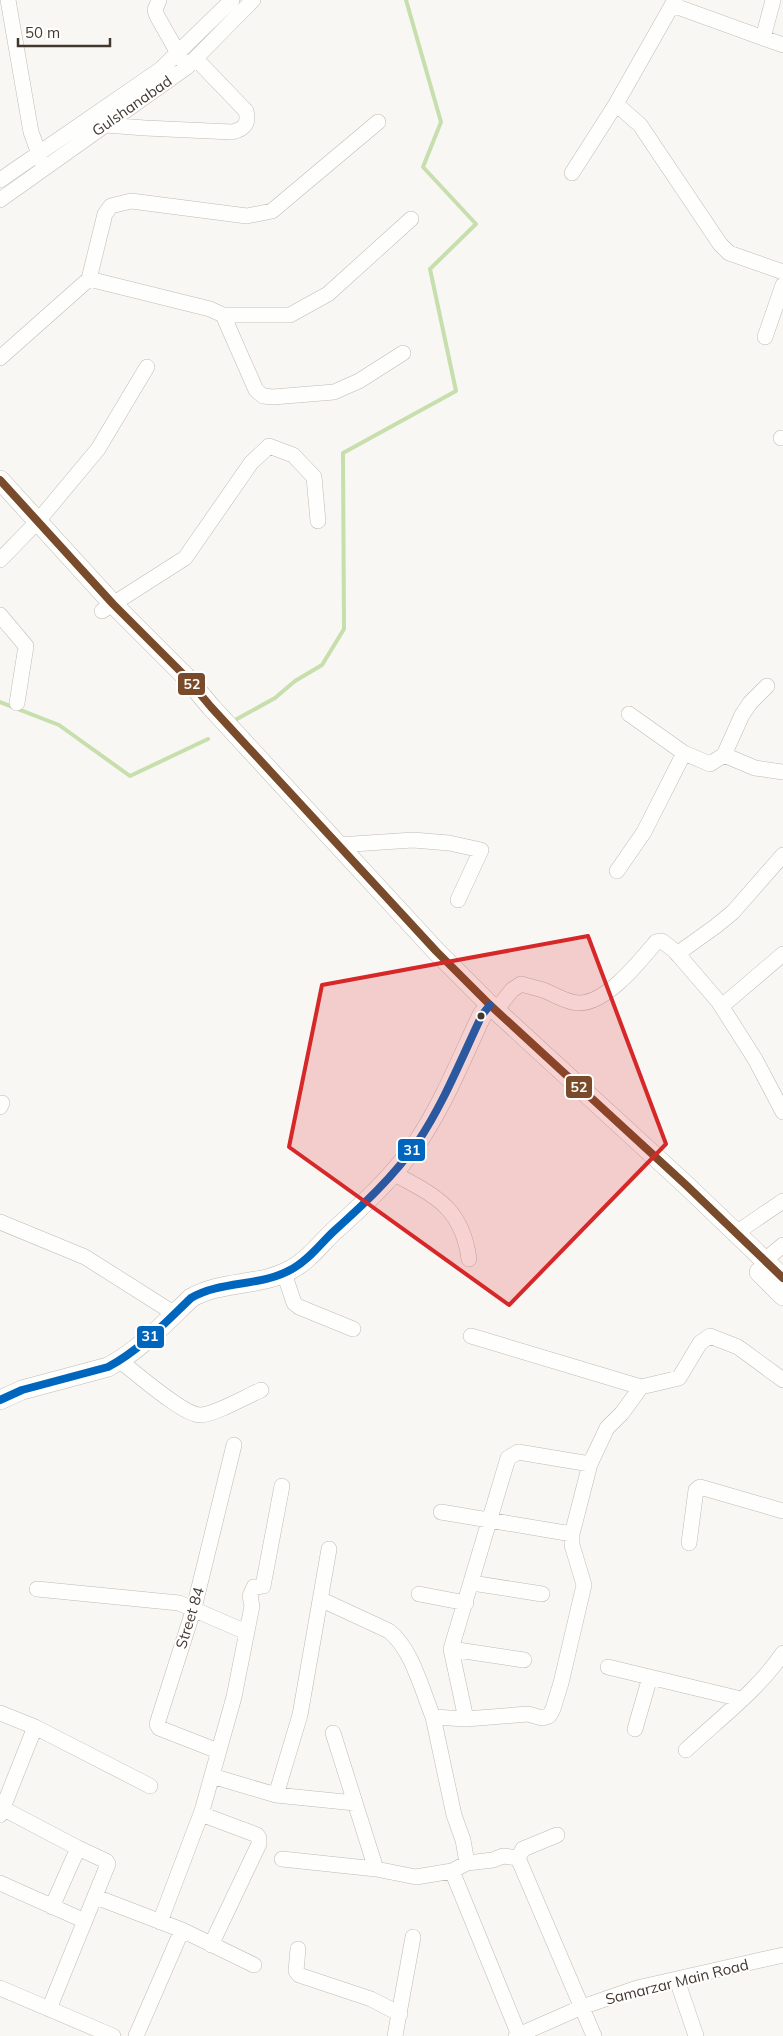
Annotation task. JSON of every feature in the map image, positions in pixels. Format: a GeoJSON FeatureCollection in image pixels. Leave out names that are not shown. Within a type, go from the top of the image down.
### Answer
{"type":"FeatureCollection","features":[{"type":"Feature","properties":{"kind":"main road"},"geometry":{"type":"LineString","coordinates":[[0,480],[34,526],[428,961],[489,1010],[736,1233],[783,1278]]}},
{"type":"Feature","properties":{"kind":"main road"},"geometry":{"type":"LineString","coordinates":[[0,499],[34,526]]}},
{"type":"Feature","properties":{"kind":"main road"},"geometry":{"type":"LineString","coordinates":[[108,607],[185,676],[211,707],[489,1010],[783,1296]]}},
{"type":"Feature","properties":{"kind":"main road"},"geometry":{"type":"LineString","coordinates":[[0,1400],[46,1383],[108,1367],[120,1360],[175,1314],[191,1298],[201,1292],[254,1283],[284,1273],[303,1263],[367,1202],[416,1144],[489,1010]]}},
{"type":"Feature","properties":{"kind":"street"},"geometry":{"type":"LineString","coordinates":[[8,0],[30,132],[42,161]]}},
{"type":"Feature","properties":{"kind":"street"},"geometry":{"type":"LineString","coordinates":[[106,125],[232,132],[241,130],[246,125],[248,118],[246,110],[178,53],[157,16],[155,10],[159,0]]}},
{"type":"Feature","properties":{"kind":"street","name":"Gulshanabad"},"geometry":{"type":"LineString","coordinates":[[0,200],[42,161],[161,69],[232,0]]}},
{"type":"Feature","properties":{"kind":"street","name":"Gulshanabad"},"geometry":{"type":"LineString","coordinates":[[0,180],[42,161],[106,125],[192,63],[254,0]]}},
{"type":"Feature","properties":{"kind":"street"},"geometry":{"type":"LineString","coordinates":[[763,38],[773,0]]}},
{"type":"Feature","properties":{"kind":"street"},"geometry":{"type":"LineString","coordinates":[[572,173],[616,104],[673,3],[783,45]]}},
{"type":"Feature","properties":{"kind":"street"},"geometry":{"type":"LineString","coordinates":[[616,104],[640,125],[720,244],[729,253],[783,272]]}},
{"type":"Feature","properties":{"kind":"street"},"geometry":{"type":"LineString","coordinates":[[0,358],[89,278],[105,214],[111,206],[130,201],[247,216],[272,211],[378,122]]}},
{"type":"Feature","properties":{"kind":"street"},"geometry":{"type":"LineString","coordinates":[[89,278],[223,315],[290,315],[328,294],[411,219]]}},
{"type":"Feature","properties":{"kind":"street"},"geometry":{"type":"LineString","coordinates":[[765,337],[783,285]]}},
{"type":"Feature","properties":{"kind":"street"},"geometry":{"type":"LineString","coordinates":[[223,315],[256,390],[263,396],[273,397],[334,392],[359,381],[403,353]]}},
{"type":"Feature","properties":{"kind":"street"},"geometry":{"type":"LineString","coordinates":[[0,560],[34,526],[98,449],[148,367]]}},
{"type":"Feature","properties":{"kind":"street"},"geometry":{"type":"LineString","coordinates":[[108,607],[185,558],[251,463],[269,446],[293,455],[314,477],[318,521]]}},
{"type":"Feature","properties":{"kind":"street"},"geometry":{"type":"LineString","coordinates":[[0,615],[26,646],[17,703]]}},
{"type":"Feature","properties":{"kind":"street"},"geometry":{"type":"LineString","coordinates":[[629,714],[684,753],[710,764],[724,755],[750,703],[767,686]]}},
{"type":"Feature","properties":{"kind":"street"},"geometry":{"type":"LineString","coordinates":[[617,871],[644,832],[684,753]]}},
{"type":"Feature","properties":{"kind":"street"},"geometry":{"type":"LineString","coordinates":[[724,755],[756,768],[783,772]]}},
{"type":"Feature","properties":{"kind":"street"},"geometry":{"type":"LineString","coordinates":[[338,845],[412,840],[449,843],[481,850],[458,900]]}},
{"type":"Feature","properties":{"kind":"street"},"geometry":{"type":"LineString","coordinates":[[677,954],[733,912],[783,855]]}},
{"type":"Feature","properties":{"kind":"street"},"geometry":{"type":"LineString","coordinates":[[489,1010],[520,984],[574,1002],[587,1002],[597,998],[628,976],[660,940],[677,954],[722,1006],[755,1059],[783,1112]]}},
{"type":"Feature","properties":{"kind":"street"},"geometry":{"type":"LineString","coordinates":[[722,1006],[783,954]]}},
{"type":"Feature","properties":{"kind":"street"},"geometry":{"type":"LineString","coordinates":[[393,1173],[434,1197],[452,1211],[463,1231],[468,1258]]}},
{"type":"Feature","properties":{"kind":"street"},"geometry":{"type":"LineString","coordinates":[[736,1233],[783,1201]]}},
{"type":"Feature","properties":{"kind":"street"},"geometry":{"type":"LineString","coordinates":[[0,1222],[85,1257],[175,1314]]}},
{"type":"Feature","properties":{"kind":"street"},"geometry":{"type":"LineString","coordinates":[[765,1260],[783,1245]]}},
{"type":"Feature","properties":{"kind":"street"},"geometry":{"type":"LineString","coordinates":[[284,1273],[294,1303],[299,1307],[353,1329]]}},
{"type":"Feature","properties":{"kind":"street"},"geometry":{"type":"LineString","coordinates":[[471,1336],[641,1387],[679,1378],[700,1343],[710,1336],[738,1347],[783,1380]]}},
{"type":"Feature","properties":{"kind":"street"},"geometry":{"type":"LineString","coordinates":[[120,1360],[181,1408],[199,1415],[212,1412],[261,1390]]}},
{"type":"Feature","properties":{"kind":"street"},"geometry":{"type":"LineString","coordinates":[[433,1717],[466,1719],[528,1714],[542,1718],[549,1716],[554,1710],[584,1585],[572,1545],[572,1534],[590,1464],[606,1428],[622,1414],[641,1387]]}},
{"type":"Feature","properties":{"kind":"street","name":"Street 84"},"geometry":{"type":"LineString","coordinates":[[218,1751],[159,1728],[157,1724],[194,1608],[234,1444]]}},
{"type":"Feature","properties":{"kind":"street"},"geometry":{"type":"LineString","coordinates":[[466,1719],[451,1649],[508,1458],[518,1452],[590,1464]]}},
{"type":"Feature","properties":{"kind":"street"},"geometry":{"type":"LineString","coordinates":[[160,1922],[201,1814],[212,1776],[234,1697],[252,1606],[250,1596],[254,1587],[263,1586],[282,1486]]}},
{"type":"Feature","properties":{"kind":"street"},"geometry":{"type":"LineString","coordinates":[[689,1543],[696,1490],[700,1487],[783,1511]]}},
{"type":"Feature","properties":{"kind":"street"},"geometry":{"type":"LineString","coordinates":[[441,1512],[572,1534]]}},
{"type":"Feature","properties":{"kind":"street"},"geometry":{"type":"LineString","coordinates":[[276,1795],[300,1715],[329,1549]]}},
{"type":"Feature","properties":{"kind":"street"},"geometry":{"type":"LineString","coordinates":[[472,1583],[542,1594]]}},
{"type":"Feature","properties":{"kind":"street"},"geometry":{"type":"LineString","coordinates":[[37,1589],[179,1604],[194,1608],[246,1632]]}},
{"type":"Feature","properties":{"kind":"street"},"geometry":{"type":"LineString","coordinates":[[419,1594],[466,1603]]}},
{"type":"Feature","properties":{"kind":"street"},"geometry":{"type":"LineString","coordinates":[[320,1599],[389,1631],[407,1653],[433,1717],[454,1815],[467,1863]]}},
{"type":"Feature","properties":{"kind":"street"},"geometry":{"type":"LineString","coordinates":[[451,1649],[524,1660]]}},
{"type":"Feature","properties":{"kind":"street"},"geometry":{"type":"LineString","coordinates":[[686,1750],[775,1666],[783,1653]]}},
{"type":"Feature","properties":{"kind":"street"},"geometry":{"type":"LineString","coordinates":[[608,1667],[741,1699]]}},
{"type":"Feature","properties":{"kind":"street"},"geometry":{"type":"LineString","coordinates":[[635,1729],[650,1677]]}},
{"type":"Feature","properties":{"kind":"street"},"geometry":{"type":"LineString","coordinates":[[0,1713],[35,1728],[150,1786]]}},
{"type":"Feature","properties":{"kind":"street"},"geometry":{"type":"LineString","coordinates":[[35,1728],[1,1810],[106,1861],[108,1864],[49,2009]]}},
{"type":"Feature","properties":{"kind":"street"},"geometry":{"type":"LineString","coordinates":[[333,1733],[376,1869]]}},
{"type":"Feature","properties":{"kind":"street"},"geometry":{"type":"LineString","coordinates":[[212,1776],[276,1795],[355,1803]]}},
{"type":"Feature","properties":{"kind":"street"},"geometry":{"type":"LineString","coordinates":[[201,1814],[257,1835],[259,1838],[259,1844],[211,1945]]}},
{"type":"Feature","properties":{"kind":"street"},"geometry":{"type":"LineString","coordinates":[[518,1858],[523,1849],[557,1835]]}},
{"type":"Feature","properties":{"kind":"street"},"geometry":{"type":"LineString","coordinates":[[52,1906],[78,1848]]}},
{"type":"Feature","properties":{"kind":"street"},"geometry":{"type":"LineString","coordinates":[[282,1859],[376,1869],[416,1877],[452,1871],[467,1863],[493,1860],[503,1856],[518,1858]]}},
{"type":"Feature","properties":{"kind":"street"},"geometry":{"type":"LineString","coordinates":[[518,1858],[594,2036]]}},
{"type":"Feature","properties":{"kind":"street"},"geometry":{"type":"LineString","coordinates":[[452,1871],[518,2036]]}},
{"type":"Feature","properties":{"kind":"street"},"geometry":{"type":"LineString","coordinates":[[0,1883],[85,1921]]}},
{"type":"Feature","properties":{"kind":"street"},"geometry":{"type":"LineString","coordinates":[[96,1897],[182,1930],[254,1965]]}},
{"type":"Feature","properties":{"kind":"street"},"geometry":{"type":"LineString","coordinates":[[136,2036],[182,1930]]}},
{"type":"Feature","properties":{"kind":"street"},"geometry":{"type":"LineString","coordinates":[[395,2036],[413,1938]]}},
{"type":"Feature","properties":{"kind":"street"},"geometry":{"type":"LineString","coordinates":[[298,1949],[296,1970],[299,1975],[371,1999],[400,2014]]}},
{"type":"Feature","properties":{"kind":"street","name":"Samarzar Main Road"},"geometry":{"type":"LineString","coordinates":[[518,2036],[582,2007],[637,1988],[783,1955]]}},
{"type":"Feature","properties":{"kind":"street"},"geometry":{"type":"LineString","coordinates":[[677,1980],[696,2036]]}},
{"type":"Feature","properties":{"kind":"street"},"geometry":{"type":"LineString","coordinates":[[0,1988],[103,2034]]}},
{"type":"Feature","properties":{"kind":"highlighted area"},"geometry":{"type":"Polygon","coordinates":[[[588,936],[666,1144],[509,1305],[289,1147],[322,985],[588,936]]]}},
{"type":"Feature","properties":{"kind":"waterway"},"geometry":{"type":"LineString","coordinates":[[237,719],[275,698],[295,681],[322,665],[344,629],[343,453],[456,391],[430,269],[476,224],[423,167],[441,122],[406,0]]}},
{"type":"Feature","properties":{"kind":"waterway"},"geometry":{"type":"LineString","coordinates":[[0,702],[59,725],[130,776],[208,739]]}},
{"type":"Feature","properties":{"kind":"transit line","name":"52"},"geometry":{"type":"LineString","coordinates":[[0,480],[113,604],[185,676],[211,707],[436,951],[490,1005],[686,1185],[783,1278]]}},
{"type":"Feature","properties":{"kind":"transit line","name":"31"},"geometry":{"type":"LineString","coordinates":[[0,1400],[22,1390],[108,1367],[142,1344],[191,1298],[216,1288],[268,1279],[280,1275],[304,1261],[378,1189],[399,1167],[417,1143],[444,1096],[482,1015],[490,1005]]}}]}
